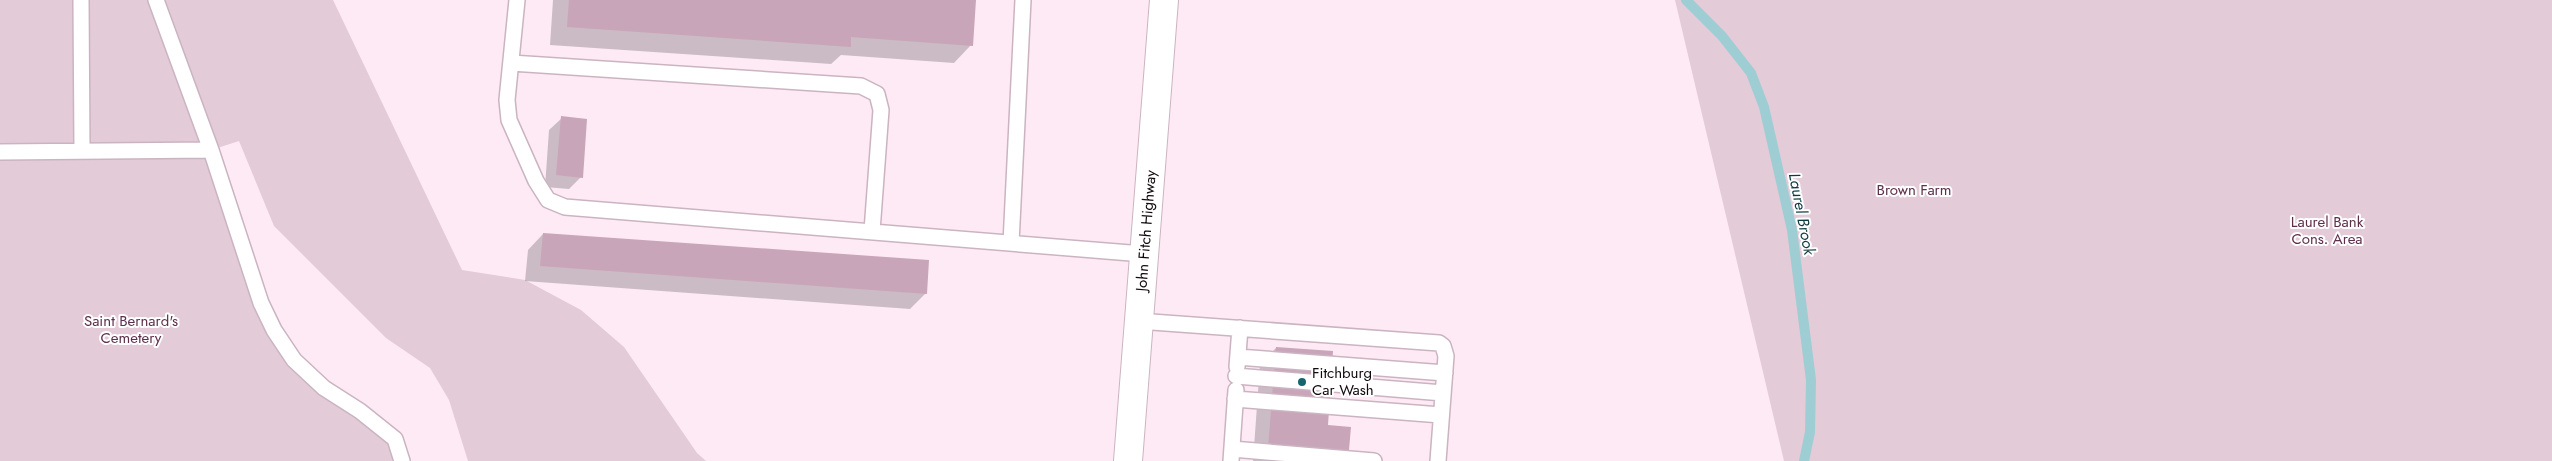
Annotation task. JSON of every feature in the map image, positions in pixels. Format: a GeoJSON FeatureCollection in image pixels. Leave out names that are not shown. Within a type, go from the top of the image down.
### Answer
{"type":"FeatureCollection","features":[{"type":"Feature","properties":{"kind":"main road","name":"John Fitch Highway"},"geometry":{"type":"LineString","coordinates":[[1128,461],[1164,0]]}},
{"type":"Feature","properties":{"kind":"lane"},"geometry":{"type":"LineString","coordinates":[[81,0],[82,150]]}},
{"type":"Feature","properties":{"kind":"lane"},"geometry":{"type":"LineString","coordinates":[[156,0],[211,150],[261,303],[274,330],[294,360],[324,388],[360,411],[395,439],[402,461]]}},
{"type":"Feature","properties":{"kind":"lane"},"geometry":{"type":"LineString","coordinates":[[517,0],[507,100],[509,120],[536,181],[548,200],[565,207],[1144,254]]}},
{"type":"Feature","properties":{"kind":"lane"},"geometry":{"type":"LineString","coordinates":[[1011,243],[1023,0]]}},
{"type":"Feature","properties":{"kind":"lane"},"geometry":{"type":"LineString","coordinates":[[511,64],[861,86],[869,89],[877,94],[881,110],[872,231]]}},
{"type":"Feature","properties":{"kind":"lane"},"geometry":{"type":"LineString","coordinates":[[0,152],[211,150]]}},
{"type":"Feature","properties":{"kind":"lane"},"geometry":{"type":"LineString","coordinates":[[1138,321],[1433,342],[1443,346],[1446,356],[1438,461]]}},
{"type":"Feature","properties":{"kind":"lane"},"geometry":{"type":"LineString","coordinates":[[1240,328],[1231,456],[1374,461]]}},
{"type":"Feature","properties":{"kind":"lane"},"geometry":{"type":"LineString","coordinates":[[1238,357],[1445,373]]}},
{"type":"Feature","properties":{"kind":"lane"},"geometry":{"type":"LineString","coordinates":[[1236,376],[1443,393]]}},
{"type":"Feature","properties":{"kind":"lane"},"geometry":{"type":"LineString","coordinates":[[1235,399],[1441,415]]}},
{"type":"Feature","properties":{"kind":"green space","name":"Saint Bernard's Cemetery"},"geometry":{"type":"Polygon","coordinates":[[[0,0],[333,0],[462,270],[525,280],[581,310],[624,347],[697,453],[706,461],[468,461],[449,400],[430,368],[386,338],[274,226],[239,141],[211,150],[261,303],[294,360],[395,439],[402,461],[0,461],[0,0]]]}},
{"type":"Feature","properties":{"kind":"green space"},"geometry":{"type":"Polygon","coordinates":[[[1675,0],[2552,0],[2552,461],[1784,461],[1675,0]]]}},
{"type":"Feature","properties":{"kind":"building"},"geometry":{"type":"Polygon","coordinates":[[[569,0],[976,0],[973,46],[851,37],[851,47],[567,27],[569,0]]]}},
{"type":"Feature","properties":{"kind":"building"},"geometry":{"type":"Polygon","coordinates":[[[561,116],[587,119],[583,178],[556,175],[561,116]]]}},
{"type":"Feature","properties":{"kind":"building"},"geometry":{"type":"Polygon","coordinates":[[[543,233],[929,260],[927,294],[540,266],[543,233]]]}},
{"type":"Feature","properties":{"kind":"building","name":"Fitchburg Car Wash"},"geometry":{"type":"Polygon","coordinates":[[[1276,347],[1333,351],[1328,425],[1351,427],[1348,461],[1267,461],[1276,347]]]}},
{"type":"Feature","properties":{"kind":"waterway","name":"Laurel Brook"},"geometry":{"type":"LineString","coordinates":[[1686,0],[1722,36],[1751,73],[1764,107],[1792,230],[1811,380],[1810,432],[1804,461]]}},
{"type":"Feature","properties":{"kind":"place","name":"Fitchburg Car Wash"},"geometry":{"type":"Point","coordinates":[1302,382]}},
{"type":"Feature","properties":{"kind":"park label","name":"Brown Farm"},"geometry":{"type":"Point","coordinates":[1914,190]}},
{"type":"Feature","properties":{"kind":"park label","name":"Laurel Bank Cons. Area"},"geometry":{"type":"Point","coordinates":[2327,230]}}]}
